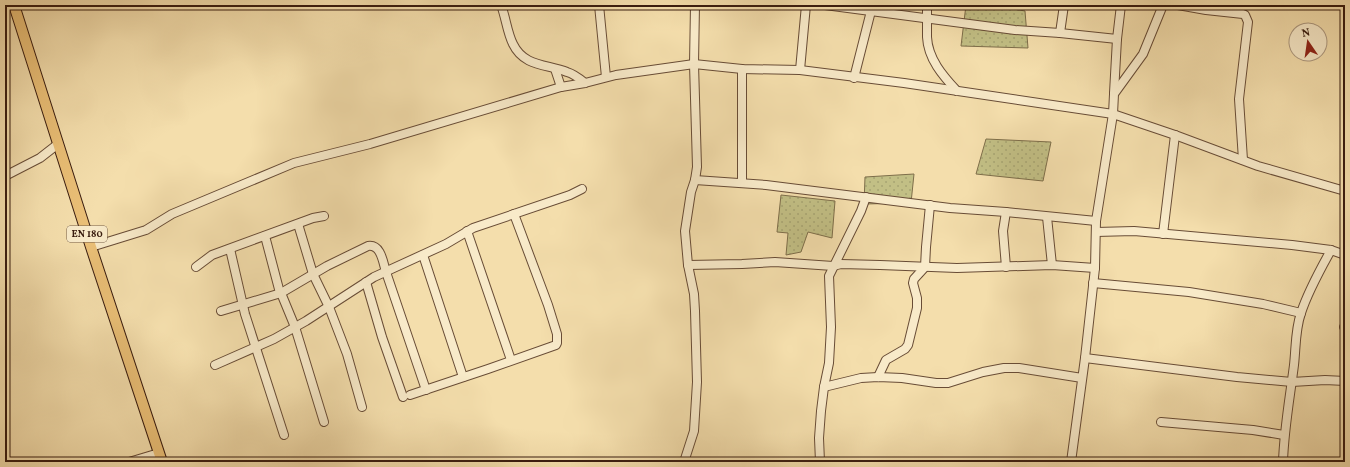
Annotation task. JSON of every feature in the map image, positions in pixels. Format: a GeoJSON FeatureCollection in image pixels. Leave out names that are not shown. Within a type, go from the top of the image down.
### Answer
{"type":"FeatureCollection","features":[{"type":"Feature","properties":{"kind":"main road","name":"EN 180"},"geometry":{"type":"LineString","coordinates":[[14,5],[91,247],[161,457]]}},
{"type":"Feature","properties":{"kind":"street"},"geometry":{"type":"LineString","coordinates":[[502,5],[514,46],[520,54],[530,62],[568,72],[577,76],[585,83]]}},
{"type":"Feature","properties":{"kind":"street"},"geometry":{"type":"LineString","coordinates":[[600,5],[606,77]]}},
{"type":"Feature","properties":{"kind":"street"},"geometry":{"type":"LineString","coordinates":[[684,462],[694,431],[697,382],[694,294],[688,265],[685,231],[690,197],[697,167],[694,64],[695,5]]}},
{"type":"Feature","properties":{"kind":"street"},"geometry":{"type":"LineString","coordinates":[[800,70],[806,5]]}},
{"type":"Feature","properties":{"kind":"street"},"geometry":{"type":"LineString","coordinates":[[824,5],[866,8],[947,22],[1015,30],[1117,39]]}},
{"type":"Feature","properties":{"kind":"street"},"geometry":{"type":"LineString","coordinates":[[927,5],[927,38],[931,53],[943,76],[957,91]]}},
{"type":"Feature","properties":{"kind":"street"},"geometry":{"type":"LineString","coordinates":[[1060,33],[1064,5]]}},
{"type":"Feature","properties":{"kind":"street"},"geometry":{"type":"LineString","coordinates":[[1071,462],[1095,268],[1096,221],[1113,114],[1117,39],[1121,5]]}},
{"type":"Feature","properties":{"kind":"street"},"geometry":{"type":"LineString","coordinates":[[1114,94],[1142,54],[1163,5]]}},
{"type":"Feature","properties":{"kind":"street"},"geometry":{"type":"LineString","coordinates":[[1178,5],[1220,8],[1245,15],[1248,22],[1239,99],[1244,160]]}},
{"type":"Feature","properties":{"kind":"street"},"geometry":{"type":"LineString","coordinates":[[854,78],[866,8]]}},
{"type":"Feature","properties":{"kind":"street"},"geometry":{"type":"LineString","coordinates":[[91,247],[146,230],[172,214],[294,163],[370,144],[561,87],[585,83],[606,77],[694,64],[742,69],[800,70],[854,78],[904,83],[1113,114],[1244,160],[1345,192]]}},
{"type":"Feature","properties":{"kind":"street"},"geometry":{"type":"LineString","coordinates":[[555,69],[561,87]]}},
{"type":"Feature","properties":{"kind":"street"},"geometry":{"type":"LineString","coordinates":[[742,69],[742,182]]}},
{"type":"Feature","properties":{"kind":"street"},"geometry":{"type":"LineString","coordinates":[[1163,234],[1175,135]]}},
{"type":"Feature","properties":{"kind":"street"},"geometry":{"type":"LineString","coordinates":[[5,176],[40,158],[58,144]]}},
{"type":"Feature","properties":{"kind":"street"},"geometry":{"type":"LineString","coordinates":[[695,180],[742,182],[971,210],[1096,221]]}},
{"type":"Feature","properties":{"kind":"street"},"geometry":{"type":"LineString","coordinates":[[215,365],[255,348],[295,328],[374,277],[446,244],[473,228],[570,195],[582,189]]}},
{"type":"Feature","properties":{"kind":"street"},"geometry":{"type":"LineString","coordinates":[[820,462],[821,411],[829,363],[831,327],[829,276],[861,211],[866,197]]}},
{"type":"Feature","properties":{"kind":"street"},"geometry":{"type":"LineString","coordinates":[[878,377],[886,360],[905,350],[908,345],[917,308],[917,298],[913,283],[914,279],[925,267],[930,205]]}},
{"type":"Feature","properties":{"kind":"street"},"geometry":{"type":"LineString","coordinates":[[1006,212],[1003,231],[1006,267]]}},
{"type":"Feature","properties":{"kind":"street"},"geometry":{"type":"LineString","coordinates":[[366,282],[382,337],[407,396],[556,344],[558,340],[548,305],[514,214]]}},
{"type":"Feature","properties":{"kind":"street"},"geometry":{"type":"LineString","coordinates":[[196,267],[212,255],[313,218],[324,216]]}},
{"type":"Feature","properties":{"kind":"street"},"geometry":{"type":"LineString","coordinates":[[1047,217],[1052,266]]}},
{"type":"Feature","properties":{"kind":"street"},"geometry":{"type":"LineString","coordinates":[[298,224],[313,274],[329,307],[351,367],[362,407]]}},
{"type":"Feature","properties":{"kind":"street"},"geometry":{"type":"LineString","coordinates":[[467,231],[512,360]]}},
{"type":"Feature","properties":{"kind":"street"},"geometry":{"type":"LineString","coordinates":[[1096,232],[1134,231],[1292,245],[1332,250],[1345,255]]}},
{"type":"Feature","properties":{"kind":"street"},"geometry":{"type":"LineString","coordinates":[[265,236],[280,293],[295,328],[324,422]]}},
{"type":"Feature","properties":{"kind":"street"},"geometry":{"type":"LineString","coordinates":[[221,311],[280,293],[313,274],[372,245],[378,248],[384,262],[386,272],[426,390]]}},
{"type":"Feature","properties":{"kind":"street"},"geometry":{"type":"LineString","coordinates":[[230,249],[242,304],[284,435]]}},
{"type":"Feature","properties":{"kind":"street"},"geometry":{"type":"LineString","coordinates":[[1282,462],[1298,324],[1313,284],[1332,250]]}},
{"type":"Feature","properties":{"kind":"street"},"geometry":{"type":"LineString","coordinates":[[423,255],[463,377]]}},
{"type":"Feature","properties":{"kind":"street"},"geometry":{"type":"LineString","coordinates":[[688,265],[774,262],[834,266],[841,264],[925,267],[1052,266],[1095,268]]}},
{"type":"Feature","properties":{"kind":"street"},"geometry":{"type":"LineString","coordinates":[[1093,283],[1189,292],[1263,304],[1301,313]]}},
{"type":"Feature","properties":{"kind":"street"},"geometry":{"type":"LineString","coordinates":[[1085,358],[1292,382],[1325,380],[1345,381]]}},
{"type":"Feature","properties":{"kind":"street"},"geometry":{"type":"LineString","coordinates":[[824,387],[861,378],[878,377],[948,383],[983,372],[1004,368],[1019,368],[1082,378]]}},
{"type":"Feature","properties":{"kind":"street"},"geometry":{"type":"LineString","coordinates":[[1161,422],[1253,430],[1284,435]]}},
{"type":"Feature","properties":{"kind":"street"},"geometry":{"type":"LineString","coordinates":[[129,462],[161,457]]}},
{"type":"Feature","properties":{"kind":"shaded area"},"geometry":{"type":"Polygon","coordinates":[[[966,5],[990,5],[1025,11],[1028,48],[961,46],[966,5]]]}},
{"type":"Feature","properties":{"kind":"shaded area"},"geometry":{"type":"Polygon","coordinates":[[[986,139],[1051,142],[1043,181],[976,174],[986,139]]]}},
{"type":"Feature","properties":{"kind":"shaded area"},"geometry":{"type":"Polygon","coordinates":[[[914,174],[911,203],[864,204],[865,177],[914,174]]]}},
{"type":"Feature","properties":{"kind":"shaded area"},"geometry":{"type":"Polygon","coordinates":[[[781,195],[835,201],[832,238],[808,232],[801,252],[786,255],[788,233],[777,232],[781,195]]]}}]}
